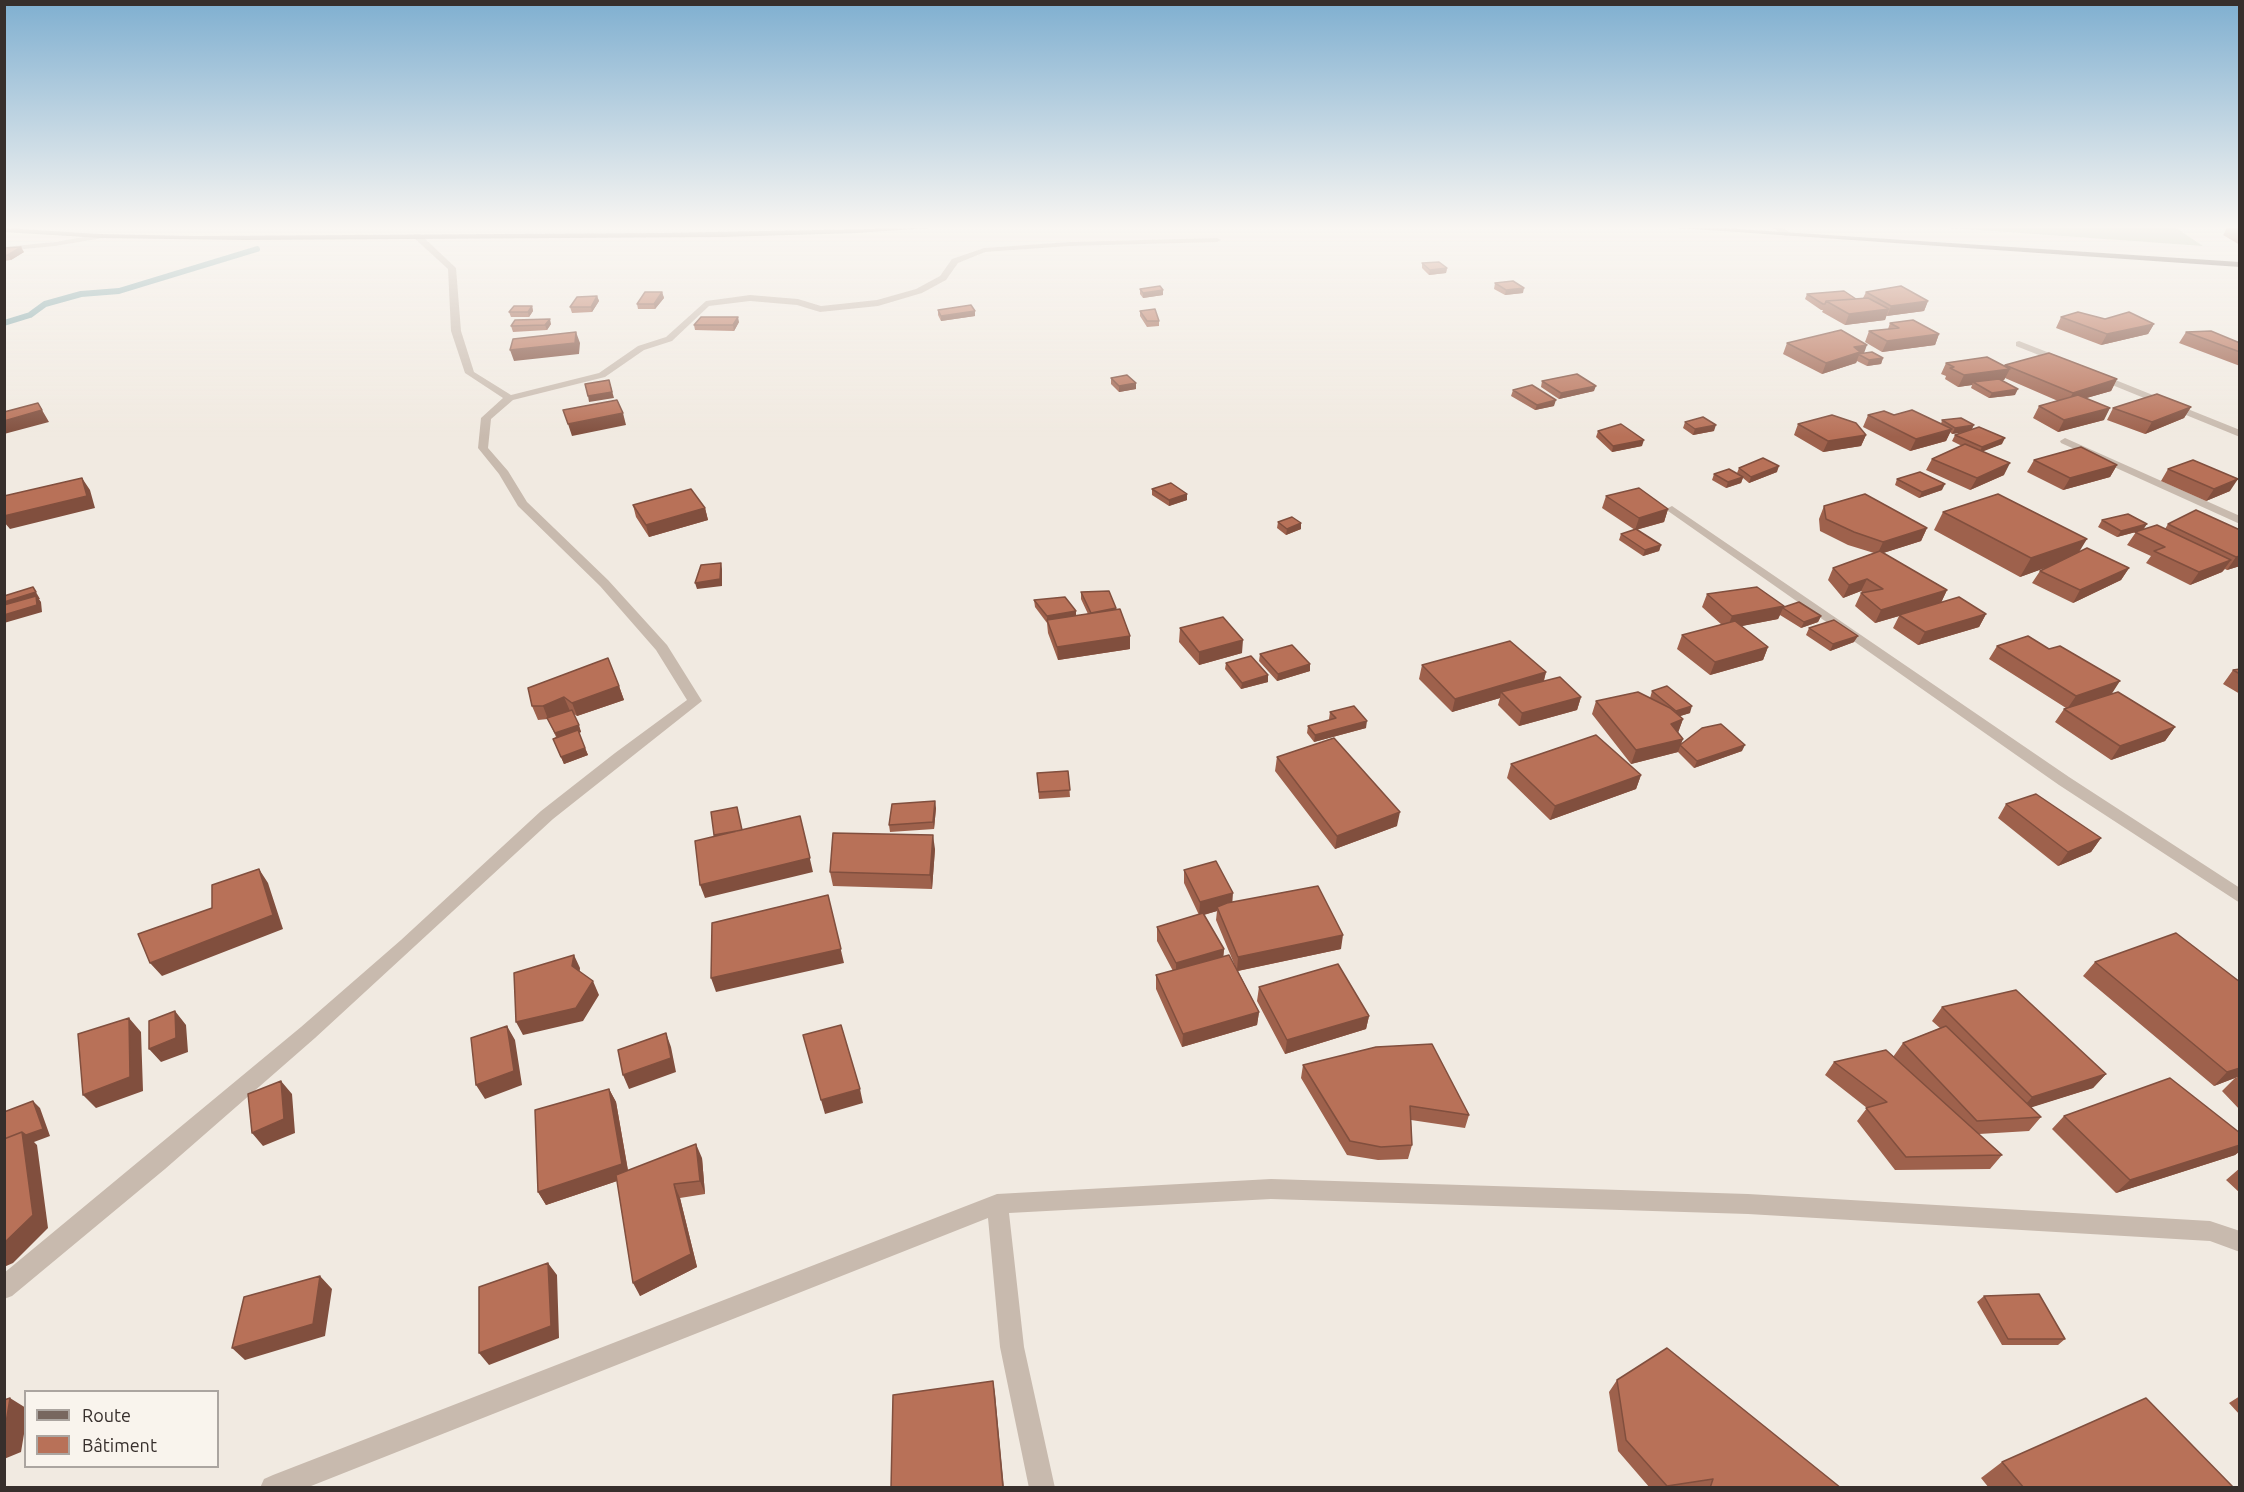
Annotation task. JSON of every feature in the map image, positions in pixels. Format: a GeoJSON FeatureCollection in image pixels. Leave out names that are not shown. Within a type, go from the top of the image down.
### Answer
{"type":"FeatureCollection","features":[{"type":"Feature","properties":{"kind":"street"},"geometry":{"type":"LineString","coordinates":[[454,298],[456,331],[470,373],[508,398]]}},
{"type":"Feature","properties":{"kind":"street"},"geometry":{"type":"LineString","coordinates":[[4,1288],[126,1189],[277,1060],[407,945],[548,815],[647,735],[695,702],[663,648],[603,583],[522,504],[504,473],[483,448],[486,418],[508,398],[602,375],[640,348],[669,339],[706,304],[750,298],[798,302],[820,309],[878,303],[896,298]]}},
{"type":"Feature","properties":{"kind":"street"},"geometry":{"type":"LineString","coordinates":[[2019,344],[2074,366]]}},
{"type":"Feature","properties":{"kind":"street"},"geometry":{"type":"LineString","coordinates":[[2085,371],[2240,434]]}},
{"type":"Feature","properties":{"kind":"street"},"geometry":{"type":"LineString","coordinates":[[2065,441],[2240,521]]}},
{"type":"Feature","properties":{"kind":"street"},"geometry":{"type":"LineString","coordinates":[[1672,509],[2045,768],[2240,897]]}},
{"type":"Feature","properties":{"kind":"street"},"geometry":{"type":"LineString","coordinates":[[273,1488],[997,1204],[1283,1189],[1748,1204],[2210,1231],[2240,1242]]}},
{"type":"Feature","properties":{"kind":"street"},"geometry":{"type":"LineString","coordinates":[[997,1204],[1012,1347],[1042,1488]]}},
{"type":"Feature","properties":{"kind":"building"},"geometry":{"type":"Polygon","coordinates":[[[577,298],[596,298],[591,307],[570,307],[577,298]]]}},
{"type":"Feature","properties":{"kind":"building"},"geometry":{"type":"Polygon","coordinates":[[[641,298],[658,298],[654,304],[637,304],[641,298]]]}},
{"type":"Feature","properties":{"kind":"building"},"geometry":{"type":"Polygon","coordinates":[[[1813,298],[1856,299],[1826,301],[1823,304],[1813,298]]]}},
{"type":"Feature","properties":{"kind":"building"},"geometry":{"type":"Polygon","coordinates":[[[1868,298],[1889,309],[1849,314],[1826,301],[1868,298]]]}},
{"type":"Feature","properties":{"kind":"building"},"geometry":{"type":"Polygon","coordinates":[[[1876,298],[1922,298],[1928,301],[1891,306],[1876,298]]]}},
{"type":"Feature","properties":{"kind":"building"},"geometry":{"type":"Polygon","coordinates":[[[971,305],[975,311],[941,316],[938,310],[971,305]]]}},
{"type":"Feature","properties":{"kind":"building"},"geometry":{"type":"Polygon","coordinates":[[[514,306],[532,306],[528,312],[509,312],[514,306]]]}},
{"type":"Feature","properties":{"kind":"building"},"geometry":{"type":"Polygon","coordinates":[[[1155,309],[1159,321],[1147,321],[1140,311],[1155,309]]]}},
{"type":"Feature","properties":{"kind":"building"},"geometry":{"type":"Polygon","coordinates":[[[2078,312],[2105,319],[2129,312],[2154,324],[2107,334],[2061,317],[2078,312]]]}},
{"type":"Feature","properties":{"kind":"building"},"geometry":{"type":"Polygon","coordinates":[[[701,317],[738,317],[733,325],[694,325],[701,317]]]}},
{"type":"Feature","properties":{"kind":"building"},"geometry":{"type":"Polygon","coordinates":[[[550,319],[545,325],[511,326],[515,320],[550,319]]]}},
{"type":"Feature","properties":{"kind":"building"},"geometry":{"type":"Polygon","coordinates":[[[1913,320],[1939,334],[1887,341],[1869,331],[1899,328],[1890,323],[1913,320]]]}},
{"type":"Feature","properties":{"kind":"building"},"geometry":{"type":"Polygon","coordinates":[[[1841,330],[1867,345],[1854,347],[1860,352],[1826,363],[1787,343],[1841,330]]]}},
{"type":"Feature","properties":{"kind":"building"},"geometry":{"type":"Polygon","coordinates":[[[2211,331],[2240,343],[2240,352],[2186,332],[2211,331]]]}},
{"type":"Feature","properties":{"kind":"building"},"geometry":{"type":"Polygon","coordinates":[[[576,332],[575,343],[510,350],[513,339],[576,332]]]}},
{"type":"Feature","properties":{"kind":"building"},"geometry":{"type":"Polygon","coordinates":[[[1872,352],[1883,358],[1869,360],[1858,354],[1872,352]]]}},
{"type":"Feature","properties":{"kind":"building"},"geometry":{"type":"Polygon","coordinates":[[[2049,353],[2117,379],[2073,393],[2005,365],[2049,353]]]}},
{"type":"Feature","properties":{"kind":"building"},"geometry":{"type":"Polygon","coordinates":[[[1987,357],[2010,369],[1964,375],[1950,368],[1954,367],[1946,363],[1987,357]]]}},
{"type":"Feature","properties":{"kind":"building"},"geometry":{"type":"Polygon","coordinates":[[[1577,374],[1596,386],[1561,393],[1542,381],[1577,374]]]}},
{"type":"Feature","properties":{"kind":"building"},"geometry":{"type":"Polygon","coordinates":[[[1127,375],[1136,383],[1119,386],[1111,378],[1127,375]]]}},
{"type":"Feature","properties":{"kind":"building"},"geometry":{"type":"Polygon","coordinates":[[[1999,379],[2018,389],[1992,393],[1973,382],[1999,379]]]}},
{"type":"Feature","properties":{"kind":"building"},"geometry":{"type":"Polygon","coordinates":[[[609,380],[612,392],[588,396],[585,384],[609,380]]]}},
{"type":"Feature","properties":{"kind":"building"},"geometry":{"type":"Polygon","coordinates":[[[1532,385],[1556,400],[1537,405],[1513,390],[1532,385]]]}},
{"type":"Feature","properties":{"kind":"building"},"geometry":{"type":"Polygon","coordinates":[[[2157,394],[2191,407],[2152,422],[2113,408],[2157,394]]]}},
{"type":"Feature","properties":{"kind":"building"},"geometry":{"type":"Polygon","coordinates":[[[2078,395],[2110,408],[2064,420],[2039,406],[2078,395]]]}},
{"type":"Feature","properties":{"kind":"building"},"geometry":{"type":"Polygon","coordinates":[[[617,400],[623,413],[568,424],[563,410],[617,400]]]}},
{"type":"Feature","properties":{"kind":"building"},"geometry":{"type":"Polygon","coordinates":[[[38,403],[42,410],[4,421],[4,412],[38,403]]]}},
{"type":"Feature","properties":{"kind":"building"},"geometry":{"type":"Polygon","coordinates":[[[1912,410],[1952,429],[1916,439],[1868,415],[1884,411],[1894,415],[1912,410]]]}},
{"type":"Feature","properties":{"kind":"building"},"geometry":{"type":"Polygon","coordinates":[[[1832,415],[1856,423],[1866,435],[1828,441],[1798,424],[1832,415]]]}},
{"type":"Feature","properties":{"kind":"building"},"geometry":{"type":"Polygon","coordinates":[[[1703,417],[1716,425],[1695,429],[1685,422],[1703,417]]]}},
{"type":"Feature","properties":{"kind":"building"},"geometry":{"type":"Polygon","coordinates":[[[1961,418],[1974,425],[1955,428],[1942,420],[1961,418]]]}},
{"type":"Feature","properties":{"kind":"building"},"geometry":{"type":"Polygon","coordinates":[[[1621,424],[1644,440],[1613,446],[1598,431],[1621,424]]]}},
{"type":"Feature","properties":{"kind":"building"},"geometry":{"type":"Polygon","coordinates":[[[1979,427],[2005,438],[1982,447],[1955,435],[1979,427]]]}},
{"type":"Feature","properties":{"kind":"building"},"geometry":{"type":"Polygon","coordinates":[[[1965,444],[2010,463],[1977,478],[1932,459],[1965,444]]]}},
{"type":"Feature","properties":{"kind":"building"},"geometry":{"type":"Polygon","coordinates":[[[2081,447],[2117,465],[2070,478],[2034,460],[2081,447]]]}},
{"type":"Feature","properties":{"kind":"building"},"geometry":{"type":"Polygon","coordinates":[[[1763,458],[1779,466],[1751,477],[1739,468],[1763,458]]]}},
{"type":"Feature","properties":{"kind":"building"},"geometry":{"type":"Polygon","coordinates":[[[2193,460],[2238,479],[2214,489],[2168,469],[2193,460]]]}},
{"type":"Feature","properties":{"kind":"building"},"geometry":{"type":"Polygon","coordinates":[[[1729,469],[1743,477],[1728,482],[1714,474],[1729,469]]]}},
{"type":"Feature","properties":{"kind":"building"},"geometry":{"type":"Polygon","coordinates":[[[1920,472],[1945,484],[1922,492],[1897,479],[1920,472]]]}},
{"type":"Feature","properties":{"kind":"building"},"geometry":{"type":"Polygon","coordinates":[[[82,478],[87,496],[4,516],[4,496],[82,478]]]}},
{"type":"Feature","properties":{"kind":"building"},"geometry":{"type":"Polygon","coordinates":[[[1171,483],[1187,494],[1169,500],[1152,489],[1171,483]]]}},
{"type":"Feature","properties":{"kind":"building"},"geometry":{"type":"Polygon","coordinates":[[[1639,488],[1668,509],[1639,518],[1606,496],[1639,488]]]}},
{"type":"Feature","properties":{"kind":"building"},"geometry":{"type":"Polygon","coordinates":[[[691,489],[705,508],[646,525],[633,505],[691,489]]]}},
{"type":"Feature","properties":{"kind":"building"},"geometry":{"type":"Polygon","coordinates":[[[1865,494],[1927,528],[1883,542],[1826,519],[1824,506],[1865,494]]]}},
{"type":"Feature","properties":{"kind":"building"},"geometry":{"type":"Polygon","coordinates":[[[1998,494],[2087,539],[2031,558],[1943,512],[1998,494]]]}},
{"type":"Feature","properties":{"kind":"building"},"geometry":{"type":"Polygon","coordinates":[[[2196,510],[2240,530],[2240,556],[2236,557],[2168,524],[2196,510]]]}},
{"type":"Feature","properties":{"kind":"building"},"geometry":{"type":"Polygon","coordinates":[[[2128,514],[2147,524],[2121,531],[2102,520],[2128,514]]]}},
{"type":"Feature","properties":{"kind":"building"},"geometry":{"type":"Polygon","coordinates":[[[1292,517],[1301,523],[1287,529],[1278,522],[1292,517]]]}},
{"type":"Feature","properties":{"kind":"building"},"geometry":{"type":"Polygon","coordinates":[[[2157,525],[2231,560],[2199,572],[2154,551],[2165,547],[2135,532],[2157,525]]]}},
{"type":"Feature","properties":{"kind":"building"},"geometry":{"type":"Polygon","coordinates":[[[1636,529],[1661,545],[1645,550],[1621,534],[1636,529]]]}},
{"type":"Feature","properties":{"kind":"building"},"geometry":{"type":"Polygon","coordinates":[[[2087,548],[2129,568],[2080,590],[2040,571],[2087,548]]]}},
{"type":"Feature","properties":{"kind":"building"},"geometry":{"type":"Polygon","coordinates":[[[1880,551],[1947,590],[1881,610],[1861,593],[1883,589],[1867,579],[1849,585],[1833,568],[1880,551]]]}},
{"type":"Feature","properties":{"kind":"building"},"geometry":{"type":"Polygon","coordinates":[[[721,563],[720,579],[695,583],[701,565],[721,563]]]}},
{"type":"Feature","properties":{"kind":"building"},"geometry":{"type":"Polygon","coordinates":[[[33,587],[36,592],[4,602],[4,596],[33,587]]]}},
{"type":"Feature","properties":{"kind":"building"},"geometry":{"type":"Polygon","coordinates":[[[1757,587],[1784,606],[1732,616],[1707,594],[1757,587]]]}},
{"type":"Feature","properties":{"kind":"building"},"geometry":{"type":"Polygon","coordinates":[[[1109,591],[1116,608],[1091,613],[1081,592],[1109,591]]]}},
{"type":"Feature","properties":{"kind":"building"},"geometry":{"type":"Polygon","coordinates":[[[36,596],[37,605],[4,615],[4,605],[36,596]]]}},
{"type":"Feature","properties":{"kind":"building"},"geometry":{"type":"Polygon","coordinates":[[[1065,597],[1076,611],[1047,616],[1034,600],[1065,597]]]}},
{"type":"Feature","properties":{"kind":"building"},"geometry":{"type":"Polygon","coordinates":[[[1959,597],[1986,614],[1925,632],[1899,615],[1959,597]]]}},
{"type":"Feature","properties":{"kind":"building"},"geometry":{"type":"Polygon","coordinates":[[[1799,602],[1821,616],[1804,622],[1783,608],[1799,602]]]}},
{"type":"Feature","properties":{"kind":"building"},"geometry":{"type":"Polygon","coordinates":[[[1120,609],[1130,636],[1057,647],[1047,620],[1120,609]]]}},
{"type":"Feature","properties":{"kind":"building"},"geometry":{"type":"Polygon","coordinates":[[[1223,617],[1243,640],[1199,652],[1180,628],[1223,617]]]}},
{"type":"Feature","properties":{"kind":"building"},"geometry":{"type":"Polygon","coordinates":[[[1834,620],[1858,636],[1833,644],[1809,628],[1834,620]]]}},
{"type":"Feature","properties":{"kind":"building"},"geometry":{"type":"Polygon","coordinates":[[[1735,621],[1768,647],[1715,662],[1682,635],[1735,621]]]}},
{"type":"Feature","properties":{"kind":"building"},"geometry":{"type":"Polygon","coordinates":[[[2028,636],[2049,649],[2060,646],[2120,681],[2076,696],[1997,646],[2028,636]]]}},
{"type":"Feature","properties":{"kind":"building"},"geometry":{"type":"Polygon","coordinates":[[[1510,641],[1546,672],[1455,699],[1422,665],[1510,641]]]}},
{"type":"Feature","properties":{"kind":"building"},"geometry":{"type":"Polygon","coordinates":[[[1292,645],[1310,664],[1278,674],[1260,654],[1292,645]]]}},
{"type":"Feature","properties":{"kind":"building"},"geometry":{"type":"Polygon","coordinates":[[[1251,656],[1268,675],[1242,683],[1226,663],[1251,656]]]}},
{"type":"Feature","properties":{"kind":"building"},"geometry":{"type":"Polygon","coordinates":[[[608,658],[619,686],[572,703],[564,697],[543,706],[532,706],[528,688],[608,658]]]}},
{"type":"Feature","properties":{"kind":"building"},"geometry":{"type":"Polygon","coordinates":[[[1560,677],[1581,697],[1522,713],[1501,692],[1560,677]]]}},
{"type":"Feature","properties":{"kind":"building"},"geometry":{"type":"Polygon","coordinates":[[[1667,686],[1692,706],[1676,711],[1652,691],[1667,686]]]}},
{"type":"Feature","properties":{"kind":"building"},"geometry":{"type":"Polygon","coordinates":[[[1638,692],[1670,708],[1683,719],[1671,724],[1683,739],[1636,750],[1596,701],[1638,692]]]}},
{"type":"Feature","properties":{"kind":"building"},"geometry":{"type":"Polygon","coordinates":[[[2118,692],[2175,727],[2120,746],[2064,709],[2118,692]]]}},
{"type":"Feature","properties":{"kind":"building"},"geometry":{"type":"Polygon","coordinates":[[[1354,706],[1367,721],[1315,735],[1308,726],[1336,718],[1330,712],[1354,706]]]}},
{"type":"Feature","properties":{"kind":"building"},"geometry":{"type":"Polygon","coordinates":[[[572,710],[579,725],[555,733],[547,718],[572,710]]]}},
{"type":"Feature","properties":{"kind":"building"},"geometry":{"type":"Polygon","coordinates":[[[1721,724],[1745,745],[1697,761],[1680,745],[1702,728],[1721,724]]]}},
{"type":"Feature","properties":{"kind":"building"},"geometry":{"type":"Polygon","coordinates":[[[578,730],[585,748],[561,757],[553,739],[578,730]]]}},
{"type":"Feature","properties":{"kind":"building"},"geometry":{"type":"Polygon","coordinates":[[[1596,735],[1641,775],[1555,806],[1511,764],[1596,735]]]}},
{"type":"Feature","properties":{"kind":"building"},"geometry":{"type":"Polygon","coordinates":[[[1334,738],[1400,812],[1337,836],[1277,757],[1334,738]]]}},
{"type":"Feature","properties":{"kind":"building"},"geometry":{"type":"Polygon","coordinates":[[[1068,771],[1070,790],[1039,792],[1037,773],[1068,771]]]}},
{"type":"Feature","properties":{"kind":"building"},"geometry":{"type":"Polygon","coordinates":[[[2036,794],[2101,838],[2068,852],[2006,804],[2036,794]]]}},
{"type":"Feature","properties":{"kind":"building"},"geometry":{"type":"Polygon","coordinates":[[[935,801],[933,822],[889,825],[892,804],[935,801]]]}},
{"type":"Feature","properties":{"kind":"building"},"geometry":{"type":"Polygon","coordinates":[[[737,807],[742,830],[714,835],[711,812],[737,807]]]}},
{"type":"Feature","properties":{"kind":"building"},"geometry":{"type":"Polygon","coordinates":[[[800,816],[810,858],[700,885],[695,841],[800,816]]]}},
{"type":"Feature","properties":{"kind":"building"},"geometry":{"type":"Polygon","coordinates":[[[833,833],[933,835],[930,875],[830,872],[833,833]]]}},
{"type":"Feature","properties":{"kind":"building"},"geometry":{"type":"Polygon","coordinates":[[[1216,861],[1233,893],[1200,902],[1184,870],[1216,861]]]}},
{"type":"Feature","properties":{"kind":"building"},"geometry":{"type":"Polygon","coordinates":[[[259,869],[273,915],[150,963],[138,934],[212,908],[212,885],[259,869]]]}},
{"type":"Feature","properties":{"kind":"building"},"geometry":{"type":"Polygon","coordinates":[[[1318,886],[1343,935],[1238,957],[1217,907],[1227,903],[1318,886]]]}},
{"type":"Feature","properties":{"kind":"building"},"geometry":{"type":"Polygon","coordinates":[[[828,895],[841,949],[711,978],[712,923],[828,895]]]}},
{"type":"Feature","properties":{"kind":"building"},"geometry":{"type":"Polygon","coordinates":[[[1203,913],[1224,949],[1176,963],[1157,927],[1203,913]]]}},
{"type":"Feature","properties":{"kind":"building"},"geometry":{"type":"Polygon","coordinates":[[[2176,933],[2240,982],[2240,1068],[2227,1072],[2095,962],[2176,933]]]}},
{"type":"Feature","properties":{"kind":"building"},"geometry":{"type":"Polygon","coordinates":[[[574,955],[572,966],[593,981],[576,1008],[516,1022],[514,973],[574,955]]]}},
{"type":"Feature","properties":{"kind":"building"},"geometry":{"type":"Polygon","coordinates":[[[1229,955],[1259,1012],[1183,1034],[1156,975],[1229,955]]]}},
{"type":"Feature","properties":{"kind":"building"},"geometry":{"type":"Polygon","coordinates":[[[1338,964],[1369,1016],[1287,1040],[1259,987],[1338,964]]]}},
{"type":"Feature","properties":{"kind":"building"},"geometry":{"type":"Polygon","coordinates":[[[2016,990],[2106,1074],[2032,1097],[1942,1007],[2016,990]]]}},
{"type":"Feature","properties":{"kind":"building"},"geometry":{"type":"Polygon","coordinates":[[[175,1011],[176,1038],[149,1049],[149,1021],[175,1011]]]}},
{"type":"Feature","properties":{"kind":"building"},"geometry":{"type":"Polygon","coordinates":[[[129,1018],[130,1077],[83,1095],[78,1034],[129,1018]]]}},
{"type":"Feature","properties":{"kind":"building"},"geometry":{"type":"Polygon","coordinates":[[[841,1025],[860,1089],[821,1100],[803,1035],[841,1025]]]}},
{"type":"Feature","properties":{"kind":"building"},"geometry":{"type":"Polygon","coordinates":[[[507,1026],[514,1071],[476,1085],[471,1038],[507,1026]]]}},
{"type":"Feature","properties":{"kind":"building"},"geometry":{"type":"Polygon","coordinates":[[[1946,1026],[2041,1117],[1977,1121],[1903,1043],[1946,1026]]]}},
{"type":"Feature","properties":{"kind":"building"},"geometry":{"type":"Polygon","coordinates":[[[666,1033],[671,1058],[623,1075],[618,1050],[666,1033]]]}},
{"type":"Feature","properties":{"kind":"building"},"geometry":{"type":"Polygon","coordinates":[[[1432,1044],[1469,1115],[1410,1106],[1412,1145],[1381,1147],[1350,1141],[1303,1065],[1376,1047],[1432,1044]]]}},
{"type":"Feature","properties":{"kind":"building"},"geometry":{"type":"Polygon","coordinates":[[[1886,1050],[2002,1155],[1906,1157],[1866,1108],[1887,1102],[1834,1062],[1886,1050]]]}},
{"type":"Feature","properties":{"kind":"building"},"geometry":{"type":"Polygon","coordinates":[[[2170,1078],[2240,1133],[2240,1145],[2130,1180],[2064,1116],[2170,1078]]]}},
{"type":"Feature","properties":{"kind":"building"},"geometry":{"type":"Polygon","coordinates":[[[281,1081],[284,1119],[252,1133],[248,1094],[281,1081]]]}},
{"type":"Feature","properties":{"kind":"building"},"geometry":{"type":"Polygon","coordinates":[[[609,1089],[622,1164],[538,1192],[535,1110],[609,1089]]]}},
{"type":"Feature","properties":{"kind":"building"},"geometry":{"type":"Polygon","coordinates":[[[33,1101],[43,1129],[26,1135],[22,1132],[4,1139],[4,1112],[33,1101]]]}},
{"type":"Feature","properties":{"kind":"building"},"geometry":{"type":"Polygon","coordinates":[[[22,1132],[33,1215],[4,1243],[4,1139],[22,1132]]]}},
{"type":"Feature","properties":{"kind":"building"},"geometry":{"type":"Polygon","coordinates":[[[696,1144],[700,1181],[674,1184],[691,1254],[633,1283],[616,1175],[696,1144]]]}},
{"type":"Feature","properties":{"kind":"building"},"geometry":{"type":"Polygon","coordinates":[[[548,1263],[551,1326],[479,1353],[479,1287],[548,1263]]]}},
{"type":"Feature","properties":{"kind":"building"},"geometry":{"type":"Polygon","coordinates":[[[320,1276],[313,1324],[232,1348],[244,1297],[320,1276]]]}},
{"type":"Feature","properties":{"kind":"building"},"geometry":{"type":"Polygon","coordinates":[[[2039,1294],[2065,1339],[2008,1339],[1984,1296],[2039,1294]]]}},
{"type":"Feature","properties":{"kind":"building"},"geometry":{"type":"Polygon","coordinates":[[[1667,1348],[1841,1488],[1710,1488],[1713,1479],[1667,1486],[1626,1440],[1617,1380],[1667,1348]]]}},
{"type":"Feature","properties":{"kind":"building"},"geometry":{"type":"Polygon","coordinates":[[[993,1381],[1003,1488],[891,1488],[893,1395],[993,1381]]]}},
{"type":"Feature","properties":{"kind":"building"},"geometry":{"type":"Polygon","coordinates":[[[10,1398],[4,1435],[4,1400],[10,1398]]]}},
{"type":"Feature","properties":{"kind":"building"},"geometry":{"type":"Polygon","coordinates":[[[2146,1398],[2234,1488],[2024,1488],[2002,1462],[2146,1398]]]}},
{"type":"Feature","properties":{"kind":"waterway"},"geometry":{"type":"LineString","coordinates":[[4,323],[30,315],[45,304],[68,298]]}}]}
